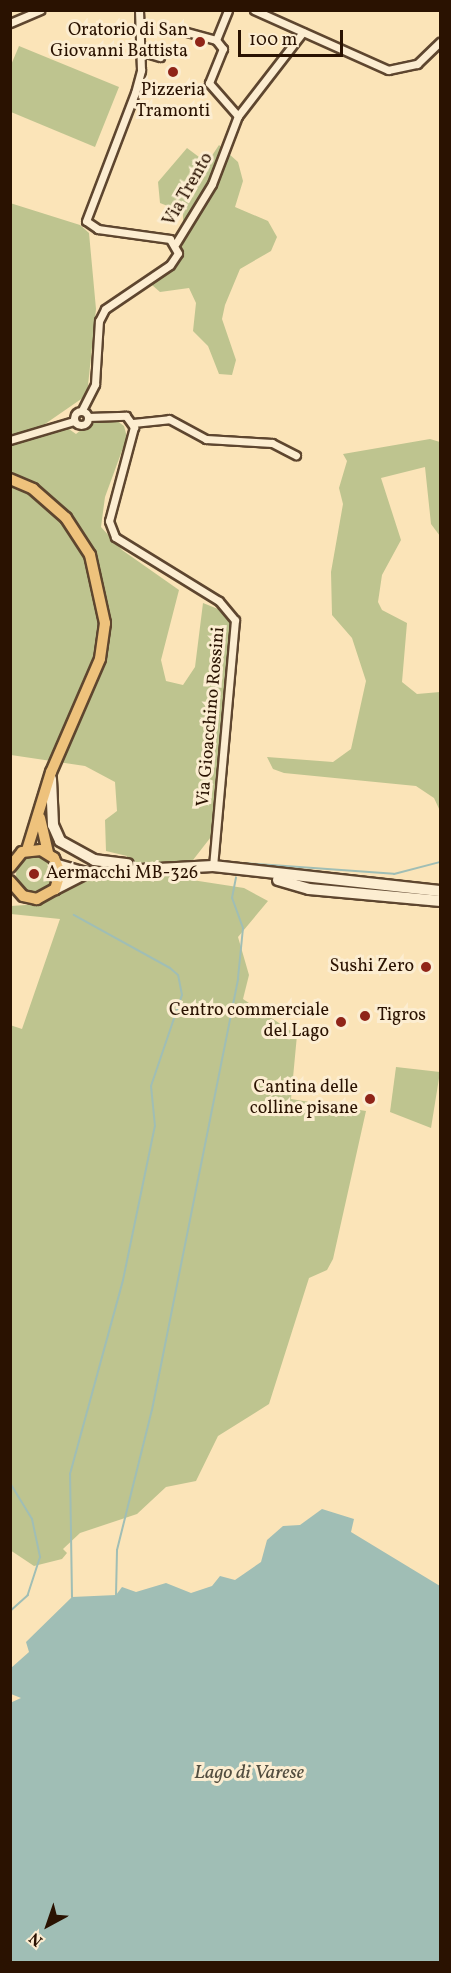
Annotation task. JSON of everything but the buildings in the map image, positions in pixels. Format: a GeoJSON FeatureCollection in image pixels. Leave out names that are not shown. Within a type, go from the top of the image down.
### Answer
{"type":"FeatureCollection","features":[{"type":"Feature","properties":{"kind":"main road"},"geometry":{"type":"LineString","coordinates":[[10,479],[33,489],[66,518],[90,555],[101,589],[100,659],[51,772],[40,814],[25,851],[10,867]]}},
{"type":"Feature","properties":{"kind":"main road"},"geometry":{"type":"LineString","coordinates":[[51,772],[50,807],[60,841],[94,860],[146,867]]}},
{"type":"Feature","properties":{"kind":"main road"},"geometry":{"type":"LineString","coordinates":[[40,814],[48,852],[58,865],[86,873]]}},
{"type":"Feature","properties":{"kind":"main road"},"geometry":{"type":"LineString","coordinates":[[10,853],[48,852]]}},
{"type":"Feature","properties":{"kind":"main road"},"geometry":{"type":"LineString","coordinates":[[55,889],[58,865]]}},
{"type":"Feature","properties":{"kind":"main road"},"geometry":{"type":"LineString","coordinates":[[10,900],[22,896],[37,900],[86,873],[146,867],[213,866],[254,873],[435,890]]}},
{"type":"Feature","properties":{"kind":"main road"},"geometry":{"type":"LineString","coordinates":[[254,873],[309,889],[441,901]]}},
{"type":"Feature","properties":{"kind":"main road"},"geometry":{"type":"LineString","coordinates":[[331,880],[375,889],[383,896],[435,890]]}},
{"type":"Feature","properties":{"kind":"main road"},"geometry":{"type":"LineString","coordinates":[[10,881],[22,896]]}},
{"type":"Feature","properties":{"kind":"street"},"geometry":{"type":"LineString","coordinates":[[10,22],[40,10]]}},
{"type":"Feature","properties":{"kind":"street"},"geometry":{"type":"LineString","coordinates":[[139,10],[139,51],[135,93],[86,221],[98,230],[176,243]]}},
{"type":"Feature","properties":{"kind":"street"},"geometry":{"type":"LineString","coordinates":[[216,40],[228,10]]}},
{"type":"Feature","properties":{"kind":"street"},"geometry":{"type":"LineString","coordinates":[[254,10],[388,70],[401,70],[441,42]]}},
{"type":"Feature","properties":{"kind":"street"},"geometry":{"type":"LineString","coordinates":[[176,29],[216,40],[224,49],[208,83],[238,117]]}},
{"type":"Feature","properties":{"kind":"street","name":"Via Trento"},"geometry":{"type":"LineString","coordinates":[[82,410],[94,384],[99,321],[105,309],[170,265],[178,254],[176,243],[212,184],[238,117],[303,32]]}},
{"type":"Feature","properties":{"kind":"street"},"geometry":{"type":"LineString","coordinates":[[139,51],[160,57]]}},
{"type":"Feature","properties":{"kind":"street"},"geometry":{"type":"LineString","coordinates":[[10,440],[74,421],[82,410],[88,417]]}},
{"type":"Feature","properties":{"kind":"street"},"geometry":{"type":"LineString","coordinates":[[88,417],[116,415],[133,423],[169,419],[206,439],[266,442],[296,455]]}},
{"type":"Feature","properties":{"kind":"street"},"geometry":{"type":"LineString","coordinates":[[74,421],[83,425],[88,417]]}},
{"type":"Feature","properties":{"kind":"street","name":"Via Gioacchino Rossini"},"geometry":{"type":"LineString","coordinates":[[133,423],[111,530],[121,542],[219,601],[238,628],[213,866]]}},
{"type":"Feature","properties":{"kind":"green space"},"geometry":{"type":"Polygon","coordinates":[[[19,46],[119,87],[95,147],[11,112],[11,65],[19,46]]]}},
{"type":"Feature","properties":{"kind":"green space"},"geometry":{"type":"Polygon","coordinates":[[[219,145],[238,162],[243,181],[235,207],[268,221],[277,237],[271,251],[240,269],[225,305],[222,319],[236,360],[232,375],[219,374],[208,346],[193,331],[196,303],[189,288],[160,292],[152,285],[178,262],[183,243],[183,212],[160,203],[158,182],[187,148],[207,163],[219,145]]]}},
{"type":"Feature","properties":{"kind":"green space"},"geometry":{"type":"Polygon","coordinates":[[[10,203],[80,225],[89,233],[96,309],[87,395],[45,424],[42,435],[66,427],[76,434],[92,421],[116,420],[124,426],[127,437],[105,497],[101,527],[122,550],[179,590],[161,660],[166,681],[183,685],[195,667],[203,603],[223,611],[234,625],[214,833],[179,878],[244,888],[268,901],[238,937],[249,975],[243,999],[297,1035],[291,1099],[366,1111],[333,1259],[327,1270],[309,1278],[269,1404],[218,1436],[196,1481],[166,1487],[137,1514],[80,1533],[63,1549],[67,1553],[62,1559],[34,1566],[10,1550],[10,1025],[22,1029],[60,919],[11,914],[11,906],[40,904],[86,881],[127,874],[127,856],[106,851],[105,820],[117,811],[115,782],[85,766],[11,755],[10,203]]]}},
{"type":"Feature","properties":{"kind":"green space"},"geometry":{"type":"Polygon","coordinates":[[[430,439],[440,442],[440,536],[431,524],[425,467],[381,478],[401,540],[382,575],[378,602],[382,610],[407,623],[402,682],[417,694],[440,692],[440,811],[434,798],[416,786],[284,773],[273,769],[267,757],[333,762],[351,749],[366,681],[352,638],[332,615],[331,572],[343,504],[339,488],[347,461],[343,454],[430,439]]]}},
{"type":"Feature","properties":{"kind":"green space"},"geometry":{"type":"Polygon","coordinates":[[[35,855],[48,861],[54,874],[48,887],[35,893],[22,887],[16,874],[22,861],[35,855]]]}},
{"type":"Feature","properties":{"kind":"green space"},"geometry":{"type":"Polygon","coordinates":[[[396,1067],[440,1072],[431,1128],[390,1112],[396,1067]]]}},
{"type":"Feature","properties":{"kind":"water","name":"Lago di Varese"},"geometry":{"type":"Polygon","coordinates":[[[322,1509],[354,1519],[351,1532],[440,1586],[440,1962],[11,1962],[10,1703],[21,1698],[11,1694],[11,1668],[29,1652],[26,1642],[72,1597],[116,1595],[122,1587],[136,1592],[166,1583],[191,1593],[212,1586],[220,1576],[235,1580],[261,1562],[267,1540],[283,1526],[300,1525],[322,1509]]]}},
{"type":"Feature","properties":{"kind":"waterway"},"geometry":{"type":"LineString","coordinates":[[242,863],[394,874],[440,862]]}},
{"type":"Feature","properties":{"kind":"waterway"},"geometry":{"type":"LineString","coordinates":[[116,1595],[117,1550],[152,1410],[238,978],[243,928],[232,898],[236,877]]}},
{"type":"Feature","properties":{"kind":"waterway"},"geometry":{"type":"LineString","coordinates":[[72,1597],[70,1474],[123,1280],[155,1126],[151,1086],[182,995],[178,975],[170,968],[74,915]]}},
{"type":"Feature","properties":{"kind":"waterway"},"geometry":{"type":"LineString","coordinates":[[10,1483],[32,1519],[40,1557],[28,1595],[10,1611]]}},
{"type":"Feature","properties":{"kind":"place","name":"Oratorio di San Giovanni Battista"},"geometry":{"type":"Point","coordinates":[200,42]}},
{"type":"Feature","properties":{"kind":"place","name":"Pizzeria Tramonti"},"geometry":{"type":"Point","coordinates":[173,72]}},
{"type":"Feature","properties":{"kind":"place","name":"Aermacchi MB-326"},"geometry":{"type":"Point","coordinates":[34,874]}},
{"type":"Feature","properties":{"kind":"place","name":"Sushi Zero"},"geometry":{"type":"Point","coordinates":[426,967]}},
{"type":"Feature","properties":{"kind":"place","name":"Tigros"},"geometry":{"type":"Point","coordinates":[365,1016]}},
{"type":"Feature","properties":{"kind":"place","name":"Centro commerciale del Lago"},"geometry":{"type":"Point","coordinates":[341,1022]}},
{"type":"Feature","properties":{"kind":"place","name":"Cantina delle colline pisane"},"geometry":{"type":"Point","coordinates":[370,1099]}}]}
